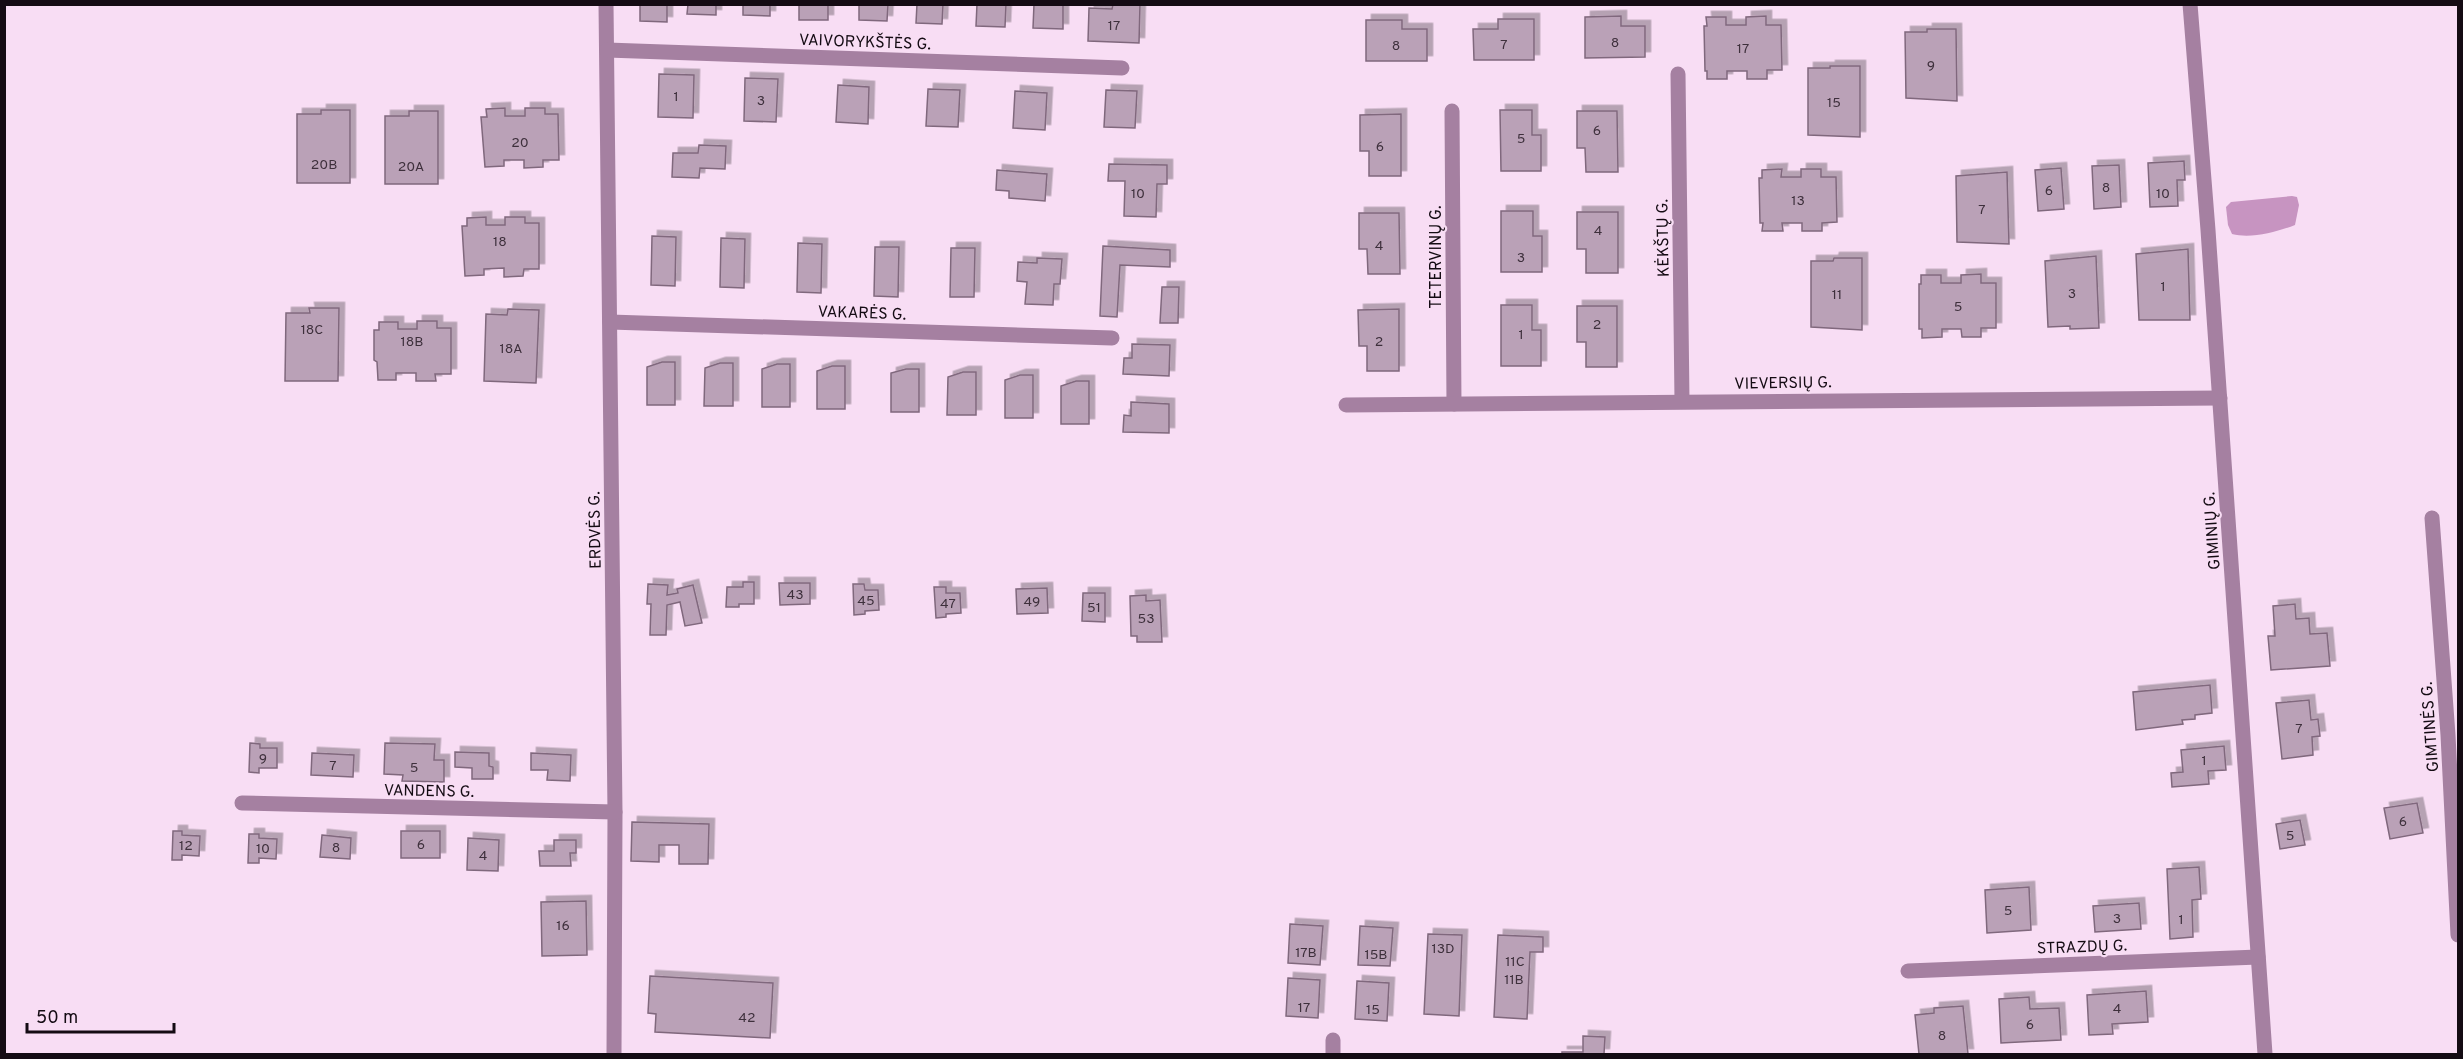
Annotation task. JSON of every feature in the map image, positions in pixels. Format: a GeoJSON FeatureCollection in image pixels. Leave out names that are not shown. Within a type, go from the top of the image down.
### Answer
{"type":"FeatureCollection","features":[{"type":"Feature","properties":{"kind":"street","name":"ERDVĖS G."},"geometry":{"type":"LineString","coordinates":[[606,4],[615,812],[614,1054]]}},
{"type":"Feature","properties":{"kind":"street","name":"GIMINIŲ G."},"geometry":{"type":"LineString","coordinates":[[2190,4],[2220,398],[2265,1054]]}},
{"type":"Feature","properties":{"kind":"street","name":"VAIVORYKŠTĖS G."},"geometry":{"type":"LineString","coordinates":[[607,50],[1122,68]]}},
{"type":"Feature","properties":{"kind":"street","name":"KĖKŠTŲ G."},"geometry":{"type":"LineString","coordinates":[[1678,74],[1682,401]]}},
{"type":"Feature","properties":{"kind":"street","name":"TETERVINŲ G."},"geometry":{"type":"LineString","coordinates":[[1452,111],[1454,404]]}},
{"type":"Feature","properties":{"kind":"street","name":"VAKARĖS G."},"geometry":{"type":"LineString","coordinates":[[610,322],[1112,338]]}},
{"type":"Feature","properties":{"kind":"street","name":"VIEVERSIŲ G."},"geometry":{"type":"LineString","coordinates":[[1346,405],[2220,398]]}},
{"type":"Feature","properties":{"kind":"street","name":"GIMTINĖS G."},"geometry":{"type":"LineString","coordinates":[[2432,518],[2448,735],[2458,935]]}},
{"type":"Feature","properties":{"kind":"street","name":"VANDENS G."},"geometry":{"type":"LineString","coordinates":[[242,803],[615,812]]}},
{"type":"Feature","properties":{"kind":"street","name":"STRAZDŲ G."},"geometry":{"type":"LineString","coordinates":[[1908,971],[2258,957]]}},
{"type":"Feature","properties":{"kind":"shaded area"},"geometry":{"type":"Polygon","coordinates":[[[2297,197],[2299,205],[2295,225],[2256,235],[2232,234],[2228,225],[2226,207],[2231,202],[2297,197]]]}},
{"type":"Feature","properties":{"kind":"building"},"geometry":{"type":"Polygon","coordinates":[[[640,4],[667,4],[667,22],[640,21],[640,4]]]}},
{"type":"Feature","properties":{"kind":"building"},"geometry":{"type":"Polygon","coordinates":[[[688,4],[716,4],[716,15],[687,14],[688,4]]]}},
{"type":"Feature","properties":{"kind":"building"},"geometry":{"type":"Polygon","coordinates":[[[743,4],[770,4],[770,16],[743,15],[743,4]]]}},
{"type":"Feature","properties":{"kind":"building"},"geometry":{"type":"Polygon","coordinates":[[[799,4],[828,4],[828,20],[799,20],[799,4]]]}},
{"type":"Feature","properties":{"kind":"building"},"geometry":{"type":"Polygon","coordinates":[[[859,4],[888,4],[887,21],[859,20],[859,4]]]}},
{"type":"Feature","properties":{"kind":"building"},"geometry":{"type":"Polygon","coordinates":[[[917,4],[943,4],[942,24],[916,23],[917,4]]]}},
{"type":"Feature","properties":{"kind":"building"},"geometry":{"type":"Polygon","coordinates":[[[977,4],[1006,4],[1005,27],[976,26],[977,4]]]}},
{"type":"Feature","properties":{"kind":"building"},"geometry":{"type":"Polygon","coordinates":[[[1034,4],[1063,4],[1063,29],[1033,28],[1034,4]]]}},
{"type":"Feature","properties":{"kind":"building"},"geometry":{"type":"Polygon","coordinates":[[[1113,4],[1140,4],[1139,43],[1088,41],[1089,8],[1112,9],[1113,4]]]}},
{"type":"Feature","properties":{"kind":"building"},"geometry":{"type":"Polygon","coordinates":[[[1621,16],[1621,26],[1645,26],[1645,57],[1585,58],[1585,17],[1621,16]]]}},
{"type":"Feature","properties":{"kind":"building"},"geometry":{"type":"Polygon","coordinates":[[[1766,16],[1766,25],[1781,25],[1782,70],[1767,70],[1767,79],[1747,79],[1747,71],[1727,71],[1727,79],[1707,79],[1704,26],[1707,26],[1706,17],[1726,17],[1726,25],[1746,25],[1746,17],[1766,16]]]}},
{"type":"Feature","properties":{"kind":"building"},"geometry":{"type":"Polygon","coordinates":[[[1498,19],[1534,19],[1534,60],[1474,60],[1473,29],[1498,29],[1498,19]]]}},
{"type":"Feature","properties":{"kind":"building"},"geometry":{"type":"Polygon","coordinates":[[[1366,20],[1402,20],[1402,29],[1427,29],[1427,61],[1366,61],[1366,20]]]}},
{"type":"Feature","properties":{"kind":"building"},"geometry":{"type":"Polygon","coordinates":[[[1927,29],[1956,29],[1957,101],[1906,98],[1905,32],[1927,32],[1927,29]]]}},
{"type":"Feature","properties":{"kind":"building"},"geometry":{"type":"Polygon","coordinates":[[[1830,66],[1860,66],[1860,137],[1808,135],[1808,68],[1830,68],[1830,66]]]}},
{"type":"Feature","properties":{"kind":"building"},"geometry":{"type":"Polygon","coordinates":[[[659,74],[694,75],[693,118],[658,117],[659,74]]]}},
{"type":"Feature","properties":{"kind":"building"},"geometry":{"type":"Polygon","coordinates":[[[745,78],[778,79],[776,122],[744,121],[745,78]]]}},
{"type":"Feature","properties":{"kind":"building"},"geometry":{"type":"Polygon","coordinates":[[[838,85],[869,87],[868,124],[836,122],[838,85]]]}},
{"type":"Feature","properties":{"kind":"building"},"geometry":{"type":"Polygon","coordinates":[[[928,89],[960,90],[958,127],[926,126],[928,89]]]}},
{"type":"Feature","properties":{"kind":"building"},"geometry":{"type":"Polygon","coordinates":[[[1106,90],[1137,91],[1135,128],[1104,127],[1106,90]]]}},
{"type":"Feature","properties":{"kind":"building"},"geometry":{"type":"Polygon","coordinates":[[[1015,91],[1047,93],[1045,130],[1013,128],[1015,91]]]}},
{"type":"Feature","properties":{"kind":"building"},"geometry":{"type":"Polygon","coordinates":[[[505,108],[505,116],[525,116],[525,108],[545,108],[545,114],[558,114],[559,160],[543,160],[543,167],[524,168],[524,160],[504,160],[504,166],[485,167],[481,117],[487,117],[486,109],[505,108]]]}},
{"type":"Feature","properties":{"kind":"building"},"geometry":{"type":"Polygon","coordinates":[[[321,110],[350,110],[350,183],[297,183],[297,114],[321,114],[321,110]]]}},
{"type":"Feature","properties":{"kind":"building"},"geometry":{"type":"Polygon","coordinates":[[[1500,110],[1532,110],[1532,135],[1541,135],[1541,171],[1501,171],[1500,110]]]}},
{"type":"Feature","properties":{"kind":"building"},"geometry":{"type":"Polygon","coordinates":[[[409,111],[438,111],[438,184],[385,184],[385,116],[409,116],[409,111]]]}},
{"type":"Feature","properties":{"kind":"building"},"geometry":{"type":"Polygon","coordinates":[[[1577,111],[1617,111],[1618,172],[1586,172],[1585,148],[1577,148],[1577,111]]]}},
{"type":"Feature","properties":{"kind":"building"},"geometry":{"type":"Polygon","coordinates":[[[1401,114],[1401,176],[1369,176],[1369,151],[1360,151],[1360,115],[1401,114]]]}},
{"type":"Feature","properties":{"kind":"building"},"geometry":{"type":"Polygon","coordinates":[[[699,145],[726,146],[725,169],[700,168],[699,178],[672,177],[673,153],[698,153],[699,145]]]}},
{"type":"Feature","properties":{"kind":"building"},"geometry":{"type":"Polygon","coordinates":[[[2184,161],[2185,180],[2177,180],[2178,206],[2150,207],[2148,163],[2184,161]]]}},
{"type":"Feature","properties":{"kind":"building"},"geometry":{"type":"Polygon","coordinates":[[[1109,164],[1167,165],[1167,184],[1157,184],[1156,217],[1124,216],[1125,181],[1108,181],[1109,164]]]}},
{"type":"Feature","properties":{"kind":"building"},"geometry":{"type":"Polygon","coordinates":[[[2119,165],[2121,207],[2094,209],[2092,166],[2119,165]]]}},
{"type":"Feature","properties":{"kind":"building"},"geometry":{"type":"Polygon","coordinates":[[[2061,168],[2064,209],[2038,211],[2035,170],[2061,168]]]}},
{"type":"Feature","properties":{"kind":"building"},"geometry":{"type":"Polygon","coordinates":[[[1782,169],[1781,177],[1801,177],[1801,169],[1821,169],[1821,177],[1836,177],[1837,222],[1822,223],[1822,231],[1802,231],[1802,223],[1782,223],[1783,231],[1762,231],[1759,178],[1762,178],[1762,170],[1782,169]]]}},
{"type":"Feature","properties":{"kind":"building"},"geometry":{"type":"Polygon","coordinates":[[[997,170],[1047,174],[1045,201],[1009,198],[1009,191],[996,190],[997,170]]]}},
{"type":"Feature","properties":{"kind":"building"},"geometry":{"type":"Polygon","coordinates":[[[2007,172],[2009,244],[1957,242],[1956,176],[2007,172]]]}},
{"type":"Feature","properties":{"kind":"building"},"geometry":{"type":"Polygon","coordinates":[[[1501,211],[1533,211],[1533,236],[1542,236],[1542,272],[1501,272],[1501,211]]]}},
{"type":"Feature","properties":{"kind":"building"},"geometry":{"type":"Polygon","coordinates":[[[1577,212],[1618,212],[1618,273],[1586,273],[1586,249],[1577,249],[1577,212]]]}},
{"type":"Feature","properties":{"kind":"building"},"geometry":{"type":"Polygon","coordinates":[[[1359,213],[1399,213],[1400,274],[1368,274],[1367,249],[1359,249],[1359,213]]]}},
{"type":"Feature","properties":{"kind":"building"},"geometry":{"type":"Polygon","coordinates":[[[486,217],[486,225],[505,225],[505,217],[525,217],[525,223],[539,223],[539,269],[524,269],[523,276],[504,277],[504,268],[484,269],[484,275],[465,276],[462,226],[467,226],[467,218],[486,217]]]}},
{"type":"Feature","properties":{"kind":"building"},"geometry":{"type":"Polygon","coordinates":[[[652,236],[676,237],[675,286],[651,285],[652,236]]]}},
{"type":"Feature","properties":{"kind":"building"},"geometry":{"type":"Polygon","coordinates":[[[721,238],[745,239],[744,288],[720,287],[721,238]]]}},
{"type":"Feature","properties":{"kind":"building"},"geometry":{"type":"Polygon","coordinates":[[[798,243],[822,244],[821,293],[797,292],[798,243]]]}},
{"type":"Feature","properties":{"kind":"building"},"geometry":{"type":"Polygon","coordinates":[[[1103,246],[1170,250],[1170,267],[1120,265],[1117,317],[1100,316],[1103,246]]]}},
{"type":"Feature","properties":{"kind":"building"},"geometry":{"type":"Polygon","coordinates":[[[875,247],[899,247],[898,297],[874,296],[875,247]]]}},
{"type":"Feature","properties":{"kind":"building"},"geometry":{"type":"Polygon","coordinates":[[[951,248],[975,248],[974,297],[950,297],[951,248]]]}},
{"type":"Feature","properties":{"kind":"building"},"geometry":{"type":"Polygon","coordinates":[[[2188,249],[2190,320],[2139,320],[2136,254],[2188,249]]]}},
{"type":"Feature","properties":{"kind":"building"},"geometry":{"type":"Polygon","coordinates":[[[2096,256],[2099,328],[2048,327],[2045,261],[2096,256]]]}},
{"type":"Feature","properties":{"kind":"building"},"geometry":{"type":"Polygon","coordinates":[[[1037,258],[1062,259],[1060,284],[1054,284],[1053,305],[1025,304],[1027,282],[1017,281],[1018,262],[1037,263],[1037,258]]]}},
{"type":"Feature","properties":{"kind":"building"},"geometry":{"type":"Polygon","coordinates":[[[1834,258],[1862,258],[1862,330],[1811,327],[1811,261],[1833,261],[1834,258]]]}},
{"type":"Feature","properties":{"kind":"building"},"geometry":{"type":"Polygon","coordinates":[[[1981,274],[1981,283],[1996,283],[1996,328],[1981,328],[1981,337],[1962,337],[1961,329],[1942,329],[1942,337],[1922,338],[1922,329],[1919,329],[1921,275],[1941,275],[1941,283],[1961,283],[1961,275],[1981,274]]]}},
{"type":"Feature","properties":{"kind":"building"},"geometry":{"type":"Polygon","coordinates":[[[1162,287],[1179,287],[1178,323],[1160,323],[1162,287]]]}},
{"type":"Feature","properties":{"kind":"building"},"geometry":{"type":"Polygon","coordinates":[[[1501,305],[1532,305],[1532,330],[1541,330],[1541,366],[1501,366],[1501,305]]]}},
{"type":"Feature","properties":{"kind":"building"},"geometry":{"type":"Polygon","coordinates":[[[1577,306],[1617,306],[1617,367],[1586,367],[1586,342],[1577,342],[1577,306]]]}},
{"type":"Feature","properties":{"kind":"building"},"geometry":{"type":"Polygon","coordinates":[[[309,308],[339,308],[338,381],[285,381],[286,313],[310,313],[309,308]]]}},
{"type":"Feature","properties":{"kind":"building"},"geometry":{"type":"Polygon","coordinates":[[[508,309],[539,310],[536,383],[484,381],[486,314],[507,315],[508,309]]]}},
{"type":"Feature","properties":{"kind":"building"},"geometry":{"type":"Polygon","coordinates":[[[1399,309],[1399,371],[1367,371],[1367,346],[1359,346],[1358,310],[1399,309]]]}},
{"type":"Feature","properties":{"kind":"building"},"geometry":{"type":"Polygon","coordinates":[[[417,321],[437,321],[437,328],[451,328],[451,374],[435,374],[436,381],[416,381],[416,373],[396,373],[396,380],[378,380],[377,362],[374,360],[374,330],[379,330],[379,322],[398,322],[398,329],[417,329],[417,321]]]}},
{"type":"Feature","properties":{"kind":"building"},"geometry":{"type":"Polygon","coordinates":[[[1132,344],[1170,345],[1169,376],[1123,374],[1124,358],[1132,358],[1132,344]]]}},
{"type":"Feature","properties":{"kind":"building"},"geometry":{"type":"Polygon","coordinates":[[[662,362],[675,362],[675,405],[647,405],[647,367],[662,362]]]}},
{"type":"Feature","properties":{"kind":"building"},"geometry":{"type":"Polygon","coordinates":[[[720,363],[733,363],[733,406],[704,406],[705,368],[720,363]]]}},
{"type":"Feature","properties":{"kind":"building"},"geometry":{"type":"Polygon","coordinates":[[[777,364],[790,364],[790,407],[762,407],[762,369],[777,364]]]}},
{"type":"Feature","properties":{"kind":"building"},"geometry":{"type":"Polygon","coordinates":[[[832,366],[845,366],[845,409],[817,409],[817,371],[832,366]]]}},
{"type":"Feature","properties":{"kind":"building"},"geometry":{"type":"Polygon","coordinates":[[[906,369],[919,369],[919,412],[891,412],[891,373],[906,369]]]}},
{"type":"Feature","properties":{"kind":"building"},"geometry":{"type":"Polygon","coordinates":[[[963,372],[976,372],[976,415],[947,415],[948,377],[963,372]]]}},
{"type":"Feature","properties":{"kind":"building"},"geometry":{"type":"Polygon","coordinates":[[[1020,375],[1033,375],[1033,418],[1005,418],[1005,380],[1020,375]]]}},
{"type":"Feature","properties":{"kind":"building"},"geometry":{"type":"Polygon","coordinates":[[[1076,381],[1089,381],[1089,424],[1061,424],[1061,386],[1076,381]]]}},
{"type":"Feature","properties":{"kind":"building"},"geometry":{"type":"Polygon","coordinates":[[[1131,402],[1169,404],[1169,433],[1123,432],[1124,415],[1131,416],[1131,402]]]}},
{"type":"Feature","properties":{"kind":"building"},"geometry":{"type":"Polygon","coordinates":[[[743,582],[754,582],[754,604],[726,607],[727,587],[743,587],[743,582]]]}},
{"type":"Feature","properties":{"kind":"building"},"geometry":{"type":"Polygon","coordinates":[[[779,583],[810,583],[810,604],[780,605],[779,583]]]}},
{"type":"Feature","properties":{"kind":"building"},"geometry":{"type":"Polygon","coordinates":[[[648,584],[668,585],[667,595],[678,593],[677,589],[693,585],[702,623],[685,626],[680,602],[667,605],[666,635],[650,635],[651,604],[647,604],[648,584]]]}},
{"type":"Feature","properties":{"kind":"building"},"geometry":{"type":"Polygon","coordinates":[[[853,584],[864,584],[865,590],[878,590],[879,610],[854,615],[853,584]]]}},
{"type":"Feature","properties":{"kind":"building"},"geometry":{"type":"Polygon","coordinates":[[[934,587],[946,587],[946,593],[960,593],[961,613],[946,614],[946,617],[936,618],[934,587]]]}},
{"type":"Feature","properties":{"kind":"building"},"geometry":{"type":"Polygon","coordinates":[[[1047,588],[1048,613],[1017,614],[1016,589],[1047,588]]]}},
{"type":"Feature","properties":{"kind":"building"},"geometry":{"type":"Polygon","coordinates":[[[1083,593],[1105,593],[1105,622],[1082,621],[1083,593]]]}},
{"type":"Feature","properties":{"kind":"building"},"geometry":{"type":"Polygon","coordinates":[[[1146,595],[1146,601],[1160,600],[1162,642],[1137,642],[1137,636],[1131,636],[1130,596],[1146,595]]]}},
{"type":"Feature","properties":{"kind":"building"},"geometry":{"type":"Polygon","coordinates":[[[2295,604],[2296,619],[2309,618],[2310,634],[2327,633],[2330,666],[2271,670],[2268,636],[2275,636],[2273,606],[2295,604]]]}},
{"type":"Feature","properties":{"kind":"building"},"geometry":{"type":"Polygon","coordinates":[[[2210,685],[2212,713],[2195,715],[2195,719],[2182,720],[2183,724],[2136,730],[2133,692],[2210,685]]]}},
{"type":"Feature","properties":{"kind":"building"},"geometry":{"type":"Polygon","coordinates":[[[2309,700],[2311,720],[2318,719],[2320,736],[2312,737],[2313,755],[2282,759],[2276,703],[2309,700]]]}},
{"type":"Feature","properties":{"kind":"building"},"geometry":{"type":"Polygon","coordinates":[[[250,743],[260,744],[260,748],[277,748],[277,768],[259,768],[259,773],[249,772],[250,743]]]}},
{"type":"Feature","properties":{"kind":"building"},"geometry":{"type":"Polygon","coordinates":[[[385,743],[435,744],[434,760],[444,760],[444,782],[402,781],[403,775],[384,774],[385,743]]]}},
{"type":"Feature","properties":{"kind":"building"},"geometry":{"type":"Polygon","coordinates":[[[2224,746],[2226,770],[2208,771],[2209,784],[2172,787],[2171,773],[2183,772],[2181,750],[2224,746]]]}},
{"type":"Feature","properties":{"kind":"building"},"geometry":{"type":"Polygon","coordinates":[[[455,752],[489,753],[489,766],[493,767],[493,779],[472,779],[472,768],[455,767],[455,752]]]}},
{"type":"Feature","properties":{"kind":"building"},"geometry":{"type":"Polygon","coordinates":[[[312,753],[354,755],[353,777],[311,775],[312,753]]]}},
{"type":"Feature","properties":{"kind":"building"},"geometry":{"type":"Polygon","coordinates":[[[531,753],[571,755],[570,781],[547,780],[548,770],[531,770],[531,753]]]}},
{"type":"Feature","properties":{"kind":"building"},"geometry":{"type":"Polygon","coordinates":[[[2417,803],[2423,833],[2390,839],[2384,808],[2417,803]]]}},
{"type":"Feature","properties":{"kind":"building"},"geometry":{"type":"Polygon","coordinates":[[[2300,820],[2305,845],[2280,849],[2276,824],[2300,820]]]}},
{"type":"Feature","properties":{"kind":"building"},"geometry":{"type":"Polygon","coordinates":[[[632,822],[709,824],[708,864],[679,864],[679,845],[659,845],[659,862],[631,861],[632,822]]]}},
{"type":"Feature","properties":{"kind":"building"},"geometry":{"type":"Polygon","coordinates":[[[173,831],[182,831],[182,835],[200,836],[199,856],[182,855],[182,860],[172,860],[173,831]]]}},
{"type":"Feature","properties":{"kind":"building"},"geometry":{"type":"Polygon","coordinates":[[[401,831],[440,831],[440,858],[401,858],[401,831]]]}},
{"type":"Feature","properties":{"kind":"building"},"geometry":{"type":"Polygon","coordinates":[[[249,834],[259,834],[259,838],[277,839],[276,859],[259,858],[259,863],[248,863],[249,834]]]}},
{"type":"Feature","properties":{"kind":"building"},"geometry":{"type":"Polygon","coordinates":[[[322,835],[351,838],[350,859],[320,857],[322,835]]]}},
{"type":"Feature","properties":{"kind":"building"},"geometry":{"type":"Polygon","coordinates":[[[468,838],[499,840],[498,871],[467,870],[468,838]]]}},
{"type":"Feature","properties":{"kind":"building"},"geometry":{"type":"Polygon","coordinates":[[[554,840],[576,840],[576,853],[570,853],[571,866],[540,866],[539,851],[554,851],[554,840]]]}},
{"type":"Feature","properties":{"kind":"building"},"geometry":{"type":"Polygon","coordinates":[[[2199,867],[2201,899],[2192,900],[2193,937],[2170,939],[2167,869],[2199,867]]]}},
{"type":"Feature","properties":{"kind":"building"},"geometry":{"type":"Polygon","coordinates":[[[2029,887],[2031,930],[1987,933],[1985,890],[2029,887]]]}},
{"type":"Feature","properties":{"kind":"building"},"geometry":{"type":"Polygon","coordinates":[[[586,901],[587,955],[542,956],[541,902],[586,901]]]}},
{"type":"Feature","properties":{"kind":"building"},"geometry":{"type":"Polygon","coordinates":[[[2139,903],[2141,929],[2095,932],[2093,906],[2139,903]]]}},
{"type":"Feature","properties":{"kind":"building"},"geometry":{"type":"Polygon","coordinates":[[[1290,924],[1323,926],[1320,965],[1288,963],[1290,924]]]}},
{"type":"Feature","properties":{"kind":"building"},"geometry":{"type":"Polygon","coordinates":[[[1360,926],[1393,928],[1390,966],[1358,965],[1360,926]]]}},
{"type":"Feature","properties":{"kind":"building"},"geometry":{"type":"Polygon","coordinates":[[[1428,934],[1462,935],[1459,1016],[1424,1014],[1428,934]]]}},
{"type":"Feature","properties":{"kind":"building"},"geometry":{"type":"Polygon","coordinates":[[[1498,935],[1543,937],[1543,952],[1530,952],[1527,1019],[1494,1017],[1498,935]]]}},
{"type":"Feature","properties":{"kind":"building"},"geometry":{"type":"Polygon","coordinates":[[[650,976],[773,983],[770,1038],[655,1032],[656,1014],[648,1013],[650,976]]]}},
{"type":"Feature","properties":{"kind":"building"},"geometry":{"type":"Polygon","coordinates":[[[1288,978],[1320,980],[1318,1018],[1286,1016],[1288,978]]]}},
{"type":"Feature","properties":{"kind":"building"},"geometry":{"type":"Polygon","coordinates":[[[1357,981],[1389,983],[1387,1021],[1355,1019],[1357,981]]]}},
{"type":"Feature","properties":{"kind":"building"},"geometry":{"type":"Polygon","coordinates":[[[2146,991],[2148,1022],[2112,1024],[2113,1034],[2089,1035],[2087,995],[2146,991]]]}},
{"type":"Feature","properties":{"kind":"building"},"geometry":{"type":"Polygon","coordinates":[[[2029,997],[2030,1009],[2059,1008],[2061,1040],[2001,1043],[1999,999],[2029,997]]]}},
{"type":"Feature","properties":{"kind":"building"},"geometry":{"type":"Polygon","coordinates":[[[1963,1006],[1968,1054],[1919,1054],[1915,1015],[1934,1013],[1934,1008],[1963,1006]]]}},
{"type":"Feature","properties":{"kind":"building"},"geometry":{"type":"Polygon","coordinates":[[[1583,1036],[1605,1037],[1604,1054],[1562,1054],[1562,1052],[1583,1052],[1583,1036]]]}}]}
